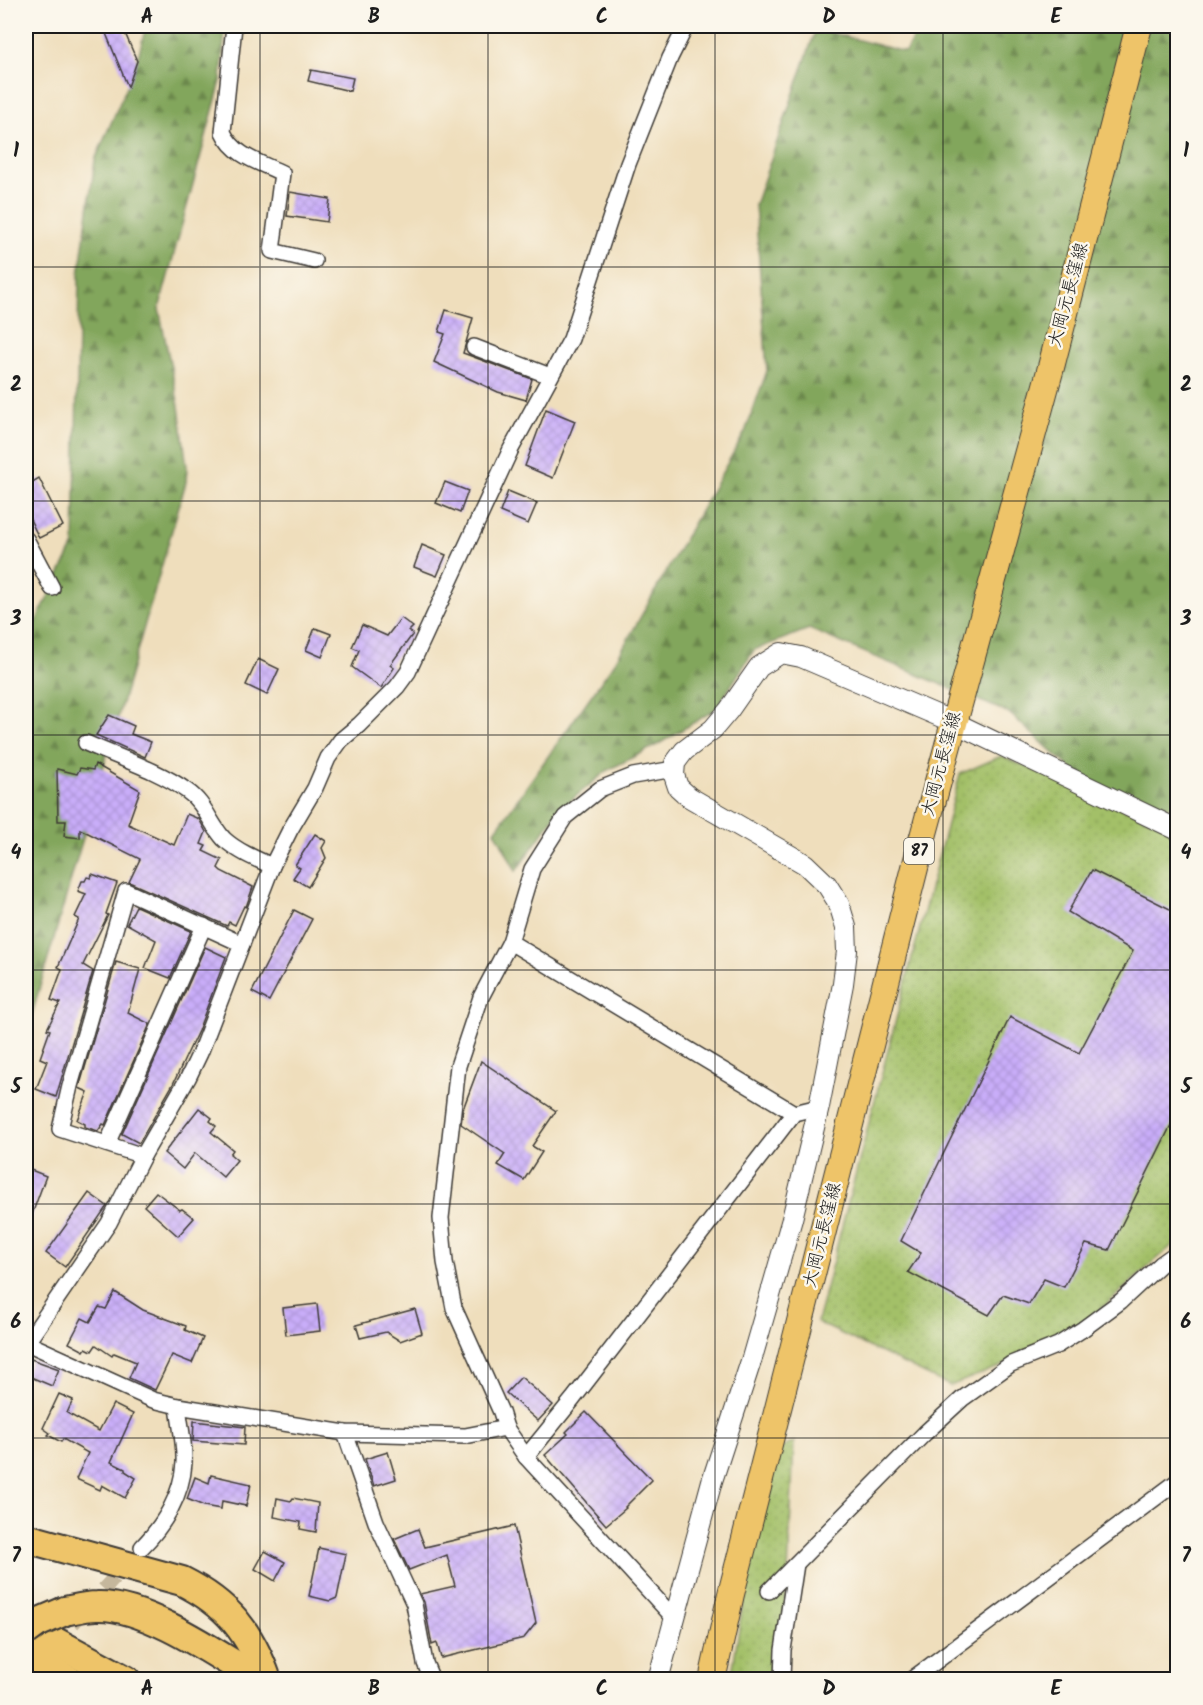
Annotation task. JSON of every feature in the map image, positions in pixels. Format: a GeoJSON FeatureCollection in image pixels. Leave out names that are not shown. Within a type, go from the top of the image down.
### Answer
{"type":"FeatureCollection","features":[{"type":"Feature","properties":{"kind":"highway"},"geometry":{"type":"LineString","coordinates":[[26,1538],[182,1581],[201,1590],[242,1627],[256,1650],[267,1680]]}},
{"type":"Feature","properties":{"kind":"highway"},"geometry":{"type":"LineString","coordinates":[[26,1631],[37,1623],[65,1611],[98,1605],[129,1610],[176,1630],[259,1680]]}},
{"type":"Feature","properties":{"kind":"highway"},"geometry":{"type":"LineString","coordinates":[[26,1626],[126,1680]]}},
{"type":"Feature","properties":{"kind":"highway"},"geometry":{"type":"LineString","coordinates":[[26,1656],[68,1680]]}},
{"type":"Feature","properties":{"kind":"main road","name":"大岡元長窪線"},"geometry":{"type":"LineString","coordinates":[[712,1680],[730,1594],[953,722],[1050,371],[1139,26]]}},
{"type":"Feature","properties":{"kind":"street"},"geometry":{"type":"LineString","coordinates":[[234,26],[223,132],[240,154],[282,172],[272,251],[314,261]]}},
{"type":"Feature","properties":{"kind":"street"},"geometry":{"type":"LineString","coordinates":[[506,1428],[465,1436],[345,1433],[178,1406],[153,1400],[26,1343],[109,1223],[143,1156],[188,1078],[200,1053],[273,866],[290,830],[315,788],[328,758],[340,740],[359,725],[397,687],[408,672],[512,450],[571,339],[628,164],[670,58],[686,26]]}},
{"type":"Feature","properties":{"kind":"street"},"geometry":{"type":"LineString","coordinates":[[474,347],[550,376]]}},
{"type":"Feature","properties":{"kind":"street"},"geometry":{"type":"LineString","coordinates":[[26,539],[52,588]]}},
{"type":"Feature","properties":{"kind":"street"},"geometry":{"type":"LineString","coordinates":[[658,1680],[712,1481],[752,1358],[792,1219],[819,1107],[843,984],[847,951],[846,927],[839,904],[827,885],[805,864],[689,798],[678,788],[674,775],[675,763],[684,751],[713,729],[759,667],[781,653],[801,657],[953,722],[1178,830]]}},
{"type":"Feature","properties":{"kind":"street"},"geometry":{"type":"LineString","coordinates":[[86,742],[188,791],[200,803],[224,838],[251,857],[273,866]]}},
{"type":"Feature","properties":{"kind":"street"},"geometry":{"type":"LineString","coordinates":[[674,769],[633,776],[600,789],[565,817],[532,870],[510,942],[481,997],[458,1066],[441,1218],[445,1262],[454,1308],[506,1428],[526,1457],[674,1618]]}},
{"type":"Feature","properties":{"kind":"street"},"geometry":{"type":"LineString","coordinates":[[143,1156],[60,1129],[70,1086],[126,891],[242,944]]}},
{"type":"Feature","properties":{"kind":"street"},"geometry":{"type":"LineString","coordinates":[[107,1143],[204,926]]}},
{"type":"Feature","properties":{"kind":"street"},"geometry":{"type":"LineString","coordinates":[[510,942],[794,1113]]}},
{"type":"Feature","properties":{"kind":"street"},"geometry":{"type":"LineString","coordinates":[[526,1457],[794,1113],[819,1107]]}},
{"type":"Feature","properties":{"kind":"street"},"geometry":{"type":"LineString","coordinates":[[770,1591],[925,1433],[963,1399],[1011,1364],[1058,1345],[1083,1329],[1121,1301],[1161,1264],[1178,1252]]}},
{"type":"Feature","properties":{"kind":"street"},"geometry":{"type":"LineString","coordinates":[[142,1547],[159,1530],[170,1512],[178,1489],[184,1465],[178,1406]]}},
{"type":"Feature","properties":{"kind":"street"},"geometry":{"type":"LineString","coordinates":[[345,1433],[376,1522],[414,1604],[425,1663],[432,1680]]}},
{"type":"Feature","properties":{"kind":"street"},"geometry":{"type":"LineString","coordinates":[[911,1680],[1178,1481]]}},
{"type":"Feature","properties":{"kind":"street"},"geometry":{"type":"LineString","coordinates":[[782,1680],[783,1650],[796,1564]]}},
{"type":"Feature","properties":{"kind":"green space"},"geometry":{"type":"Polygon","coordinates":[[[146,26],[225,26],[221,81],[159,309],[179,406],[187,467],[186,482],[26,1035],[26,637],[74,545],[79,275],[95,160],[135,68],[146,26]]]}},
{"type":"Feature","properties":{"kind":"green space"},"geometry":{"type":"Polygon","coordinates":[[[920,26],[1177,26],[1177,809],[1096,791],[1009,713],[809,629],[754,650],[716,709],[657,745],[608,770],[559,810],[516,871],[495,831],[615,662],[745,432],[767,371],[755,205],[816,29],[905,52],[920,26]]]}},
{"type":"Feature","properties":{"kind":"green space"},"geometry":{"type":"Polygon","coordinates":[[[1001,756],[1177,831],[1177,1241],[1065,1341],[950,1386],[817,1322],[960,774],[1001,756]]]}},
{"type":"Feature","properties":{"kind":"green space"},"geometry":{"type":"Polygon","coordinates":[[[794,1442],[788,1573],[778,1679],[731,1680],[766,1456],[794,1442]]]}},
{"type":"Feature","properties":{"kind":"building"},"geometry":{"type":"Polygon","coordinates":[[[122,26],[137,61],[128,87],[105,31],[122,26]]]}},
{"type":"Feature","properties":{"kind":"building"},"geometry":{"type":"Polygon","coordinates":[[[311,70],[353,78],[350,91],[308,81],[311,70]]]}},
{"type":"Feature","properties":{"kind":"building"},"geometry":{"type":"Polygon","coordinates":[[[290,192],[330,199],[327,222],[287,216],[290,192]]]}},
{"type":"Feature","properties":{"kind":"building"},"geometry":{"type":"Polygon","coordinates":[[[446,310],[473,318],[463,353],[532,379],[526,400],[498,392],[434,362],[445,334],[439,332],[446,310]]]}},
{"type":"Feature","properties":{"kind":"building"},"geometry":{"type":"Polygon","coordinates":[[[546,409],[575,421],[553,478],[525,466],[546,409]]]}},
{"type":"Feature","properties":{"kind":"building"},"geometry":{"type":"Polygon","coordinates":[[[39,478],[63,526],[39,538],[26,511],[26,486],[39,478]]]}},
{"type":"Feature","properties":{"kind":"building"},"geometry":{"type":"Polygon","coordinates":[[[445,482],[468,491],[460,513],[436,503],[445,482]]]}},
{"type":"Feature","properties":{"kind":"building"},"geometry":{"type":"Polygon","coordinates":[[[508,491],[537,503],[528,524],[500,512],[508,491]]]}},
{"type":"Feature","properties":{"kind":"building"},"geometry":{"type":"Polygon","coordinates":[[[422,545],[446,555],[437,576],[414,567],[422,545]]]}},
{"type":"Feature","properties":{"kind":"building"},"geometry":{"type":"Polygon","coordinates":[[[401,618],[413,627],[409,631],[413,634],[390,665],[394,668],[381,688],[352,667],[359,650],[352,647],[362,625],[387,636],[401,618]]]}},
{"type":"Feature","properties":{"kind":"building"},"geometry":{"type":"Polygon","coordinates":[[[315,628],[331,634],[322,657],[306,650],[315,628]]]}},
{"type":"Feature","properties":{"kind":"building"},"geometry":{"type":"Polygon","coordinates":[[[258,659],[279,669],[267,695],[246,685],[258,659]]]}},
{"type":"Feature","properties":{"kind":"building"},"geometry":{"type":"Polygon","coordinates":[[[109,715],[134,726],[131,734],[151,742],[145,757],[96,735],[109,715]]]}},
{"type":"Feature","properties":{"kind":"building"},"geometry":{"type":"Polygon","coordinates":[[[95,764],[140,790],[128,824],[174,845],[187,814],[199,819],[206,832],[201,844],[206,846],[203,851],[222,860],[218,868],[221,871],[253,887],[246,907],[244,906],[235,925],[229,922],[227,926],[129,882],[140,859],[80,829],[80,838],[64,836],[66,821],[58,821],[57,769],[77,774],[80,768],[93,770],[95,764]]]}},
{"type":"Feature","properties":{"kind":"building"},"geometry":{"type":"Polygon","coordinates":[[[315,834],[326,841],[322,848],[326,858],[308,887],[293,878],[300,868],[295,865],[315,834]]]}},
{"type":"Feature","properties":{"kind":"building"},"geometry":{"type":"Polygon","coordinates":[[[1092,870],[1178,913],[1178,1111],[1109,1250],[1086,1244],[1064,1287],[1044,1279],[1029,1304],[1003,1295],[989,1315],[908,1272],[921,1253],[901,1241],[1010,1017],[1079,1053],[1133,951],[1068,912],[1092,870]]]}},
{"type":"Feature","properties":{"kind":"building"},"geometry":{"type":"Polygon","coordinates":[[[92,874],[117,883],[106,914],[108,915],[83,965],[93,971],[56,1097],[36,1089],[47,1061],[40,1058],[50,1030],[47,1029],[60,1003],[51,1000],[62,969],[58,967],[79,919],[75,917],[86,894],[78,891],[82,881],[85,881],[87,877],[91,878],[92,874]]]}},
{"type":"Feature","properties":{"kind":"building"},"geometry":{"type":"Polygon","coordinates":[[[136,906],[191,931],[170,978],[145,968],[156,940],[127,924],[136,906]]]}},
{"type":"Feature","properties":{"kind":"building"},"geometry":{"type":"Polygon","coordinates":[[[294,910],[312,919],[269,1001],[252,992],[294,910]]]}},
{"type":"Feature","properties":{"kind":"building"},"geometry":{"type":"Polygon","coordinates":[[[205,947],[226,957],[198,1031],[173,1084],[139,1143],[122,1134],[205,947]]]}},
{"type":"Feature","properties":{"kind":"building"},"geometry":{"type":"Polygon","coordinates":[[[116,962],[140,969],[128,1013],[150,1024],[105,1125],[103,1124],[98,1131],[85,1127],[85,1124],[77,1120],[88,1092],[79,1088],[116,962]]]}},
{"type":"Feature","properties":{"kind":"building"},"geometry":{"type":"Polygon","coordinates":[[[481,1061],[556,1111],[532,1146],[542,1152],[524,1180],[498,1165],[505,1154],[461,1124],[463,1109],[481,1061]]]}},
{"type":"Feature","properties":{"kind":"building"},"geometry":{"type":"Polygon","coordinates":[[[199,1108],[212,1118],[210,1121],[216,1126],[211,1132],[233,1150],[230,1154],[237,1160],[223,1177],[195,1153],[183,1169],[164,1153],[199,1108]]]}},
{"type":"Feature","properties":{"kind":"building"},"geometry":{"type":"Polygon","coordinates":[[[26,1168],[46,1176],[27,1228],[26,1228],[26,1168]]]}},
{"type":"Feature","properties":{"kind":"building"},"geometry":{"type":"Polygon","coordinates":[[[156,1192],[194,1218],[178,1236],[144,1206],[156,1192]]]}},
{"type":"Feature","properties":{"kind":"building"},"geometry":{"type":"Polygon","coordinates":[[[89,1193],[107,1206],[65,1267],[46,1253],[89,1193]]]}},
{"type":"Feature","properties":{"kind":"building"},"geometry":{"type":"Polygon","coordinates":[[[115,1292],[143,1310],[186,1326],[185,1330],[203,1338],[192,1363],[172,1355],[155,1390],[129,1378],[136,1362],[114,1353],[112,1356],[96,1345],[92,1351],[86,1348],[84,1351],[69,1343],[82,1318],[90,1322],[99,1307],[106,1309],[115,1292]]]}},
{"type":"Feature","properties":{"kind":"building"},"geometry":{"type":"Polygon","coordinates":[[[317,1304],[320,1331],[286,1335],[283,1308],[317,1304]]]}},
{"type":"Feature","properties":{"kind":"building"},"geometry":{"type":"Polygon","coordinates":[[[415,1309],[422,1333],[400,1341],[386,1332],[360,1338],[356,1325],[415,1309]]]}},
{"type":"Feature","properties":{"kind":"building"},"geometry":{"type":"Polygon","coordinates":[[[31,1359],[59,1369],[52,1386],[26,1375],[31,1359]]]}},
{"type":"Feature","properties":{"kind":"building"},"geometry":{"type":"Polygon","coordinates":[[[521,1377],[553,1405],[538,1421],[506,1393],[521,1377]]]}},
{"type":"Feature","properties":{"kind":"building"},"geometry":{"type":"Polygon","coordinates":[[[59,1394],[73,1400],[67,1413],[99,1431],[113,1404],[133,1414],[111,1462],[136,1478],[125,1498],[102,1485],[100,1490],[76,1479],[88,1453],[63,1439],[61,1442],[48,1435],[50,1433],[43,1428],[59,1394]]]}},
{"type":"Feature","properties":{"kind":"building"},"geometry":{"type":"Polygon","coordinates":[[[586,1412],[652,1480],[626,1508],[606,1525],[545,1455],[568,1434],[566,1432],[586,1412]]]}},
{"type":"Feature","properties":{"kind":"building"},"geometry":{"type":"Polygon","coordinates":[[[194,1421],[245,1427],[244,1445],[193,1441],[194,1421]]]}},
{"type":"Feature","properties":{"kind":"building"},"geometry":{"type":"Polygon","coordinates":[[[388,1452],[396,1479],[374,1486],[365,1459],[388,1452]]]}},
{"type":"Feature","properties":{"kind":"building"},"geometry":{"type":"Polygon","coordinates":[[[211,1475],[251,1484],[246,1506],[222,1501],[221,1509],[204,1506],[187,1499],[195,1477],[209,1483],[211,1475]]]}},
{"type":"Feature","properties":{"kind":"building"},"geometry":{"type":"Polygon","coordinates":[[[277,1498],[291,1501],[293,1498],[318,1503],[316,1532],[300,1529],[301,1522],[274,1517],[277,1498]]]}},
{"type":"Feature","properties":{"kind":"building"},"geometry":{"type":"Polygon","coordinates":[[[514,1526],[536,1623],[524,1638],[441,1658],[437,1643],[432,1645],[424,1602],[420,1594],[455,1586],[447,1555],[409,1570],[394,1539],[418,1529],[425,1547],[514,1526]]]}},
{"type":"Feature","properties":{"kind":"building"},"geometry":{"type":"Polygon","coordinates":[[[319,1548],[346,1554],[337,1598],[330,1601],[309,1596],[319,1548]]]}},
{"type":"Feature","properties":{"kind":"building"},"geometry":{"type":"Polygon","coordinates":[[[265,1551],[285,1562],[275,1581],[255,1569],[265,1551]]]}},
{"type":"Feature","properties":{"kind":"tunnel"},"geometry":{"type":"LineString","coordinates":[[26,1674],[128,1563]]}}]}
